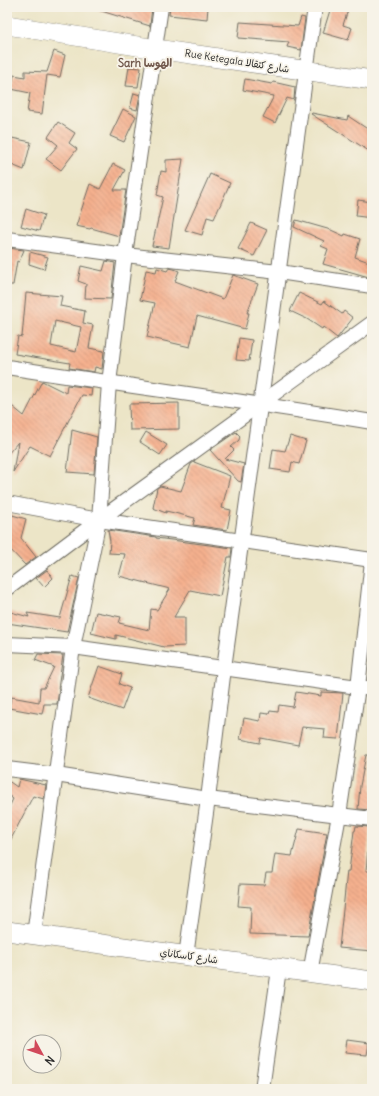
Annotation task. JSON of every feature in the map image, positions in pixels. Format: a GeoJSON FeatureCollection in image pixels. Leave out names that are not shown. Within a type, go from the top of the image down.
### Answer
{"type":"FeatureCollection","features":[{"type":"Feature","properties":{"kind":"street"},"geometry":{"type":"LineString","coordinates":[[34,935],[73,647],[99,520],[109,383],[161,7]]}},
{"type":"Feature","properties":{"kind":"street"},"geometry":{"type":"LineString","coordinates":[[186,956],[315,7]]}},
{"type":"Feature","properties":{"kind":"street","name":"Rue Ketegala شارع كتقالا"},"geometry":{"type":"LineString","coordinates":[[7,25],[156,49],[372,80]]}},
{"type":"Feature","properties":{"kind":"street"},"geometry":{"type":"LineString","coordinates":[[7,239],[126,255],[279,272],[372,286]]}},
{"type":"Feature","properties":{"kind":"street"},"geometry":{"type":"LineString","coordinates":[[7,588],[372,323]]}},
{"type":"Feature","properties":{"kind":"street"},"geometry":{"type":"LineString","coordinates":[[7,367],[261,404],[372,422]]}},
{"type":"Feature","properties":{"kind":"street"},"geometry":{"type":"LineString","coordinates":[[7,503],[99,520],[372,560],[365,688],[310,973]]}},
{"type":"Feature","properties":{"kind":"street"},"geometry":{"type":"LineString","coordinates":[[7,644],[73,647],[365,688]]}},
{"type":"Feature","properties":{"kind":"street"},"geometry":{"type":"LineString","coordinates":[[7,769],[56,775],[208,799],[372,819]]}},
{"type":"Feature","properties":{"kind":"street","name":"شارع كاسكاناي"},"geometry":{"type":"LineString","coordinates":[[7,931],[372,981]]}},
{"type":"Feature","properties":{"kind":"street"},"geometry":{"type":"LineString","coordinates":[[262,1089],[279,969]]}},
{"type":"Feature","properties":{"kind":"building"},"geometry":{"type":"Polygon","coordinates":[[[98,7],[152,7],[150,26],[98,10],[98,7]]]}},
{"type":"Feature","properties":{"kind":"building"},"geometry":{"type":"Polygon","coordinates":[[[170,7],[208,7],[207,19],[169,15],[170,7]]]}},
{"type":"Feature","properties":{"kind":"building"},"geometry":{"type":"Polygon","coordinates":[[[331,7],[349,7],[343,25],[352,28],[348,40],[323,33],[331,7]]]}},
{"type":"Feature","properties":{"kind":"building"},"geometry":{"type":"Polygon","coordinates":[[[301,17],[305,18],[301,50],[287,47],[289,42],[238,38],[240,22],[298,26],[301,17]]]}},
{"type":"Feature","properties":{"kind":"building"},"geometry":{"type":"Polygon","coordinates":[[[54,51],[65,55],[60,77],[47,75],[42,114],[27,112],[30,93],[11,89],[14,75],[25,77],[25,71],[47,72],[54,51]]]}},
{"type":"Feature","properties":{"kind":"building"},"geometry":{"type":"Polygon","coordinates":[[[129,67],[141,68],[138,87],[126,86],[129,67]]]}},
{"type":"Feature","properties":{"kind":"building"},"geometry":{"type":"Polygon","coordinates":[[[245,79],[272,84],[273,82],[295,87],[294,100],[287,98],[275,123],[263,117],[274,96],[243,90],[245,79]]]}},
{"type":"Feature","properties":{"kind":"building"},"geometry":{"type":"Polygon","coordinates":[[[134,93],[140,95],[137,110],[130,108],[134,93]]]}},
{"type":"Feature","properties":{"kind":"building"},"geometry":{"type":"Polygon","coordinates":[[[123,109],[136,116],[124,142],[110,136],[123,109]]]}},
{"type":"Feature","properties":{"kind":"building"},"geometry":{"type":"Polygon","coordinates":[[[311,114],[347,120],[348,116],[372,132],[372,153],[311,114]]]}},
{"type":"Feature","properties":{"kind":"building"},"geometry":{"type":"Polygon","coordinates":[[[58,122],[75,133],[69,143],[77,149],[61,170],[46,159],[58,145],[48,137],[58,122]]]}},
{"type":"Feature","properties":{"kind":"building"},"geometry":{"type":"Polygon","coordinates":[[[7,137],[31,142],[24,170],[7,163],[7,137]]]}},
{"type":"Feature","properties":{"kind":"building"},"geometry":{"type":"Polygon","coordinates":[[[183,159],[169,248],[152,246],[163,197],[157,195],[161,171],[166,172],[166,160],[183,159]]]}},
{"type":"Feature","properties":{"kind":"building"},"geometry":{"type":"Polygon","coordinates":[[[113,164],[125,170],[114,190],[126,190],[119,236],[91,228],[76,226],[90,184],[100,189],[113,164]]]}},
{"type":"Feature","properties":{"kind":"building"},"geometry":{"type":"Polygon","coordinates":[[[210,174],[230,183],[214,219],[207,217],[202,235],[185,230],[210,174]]]}},
{"type":"Feature","properties":{"kind":"building"},"geometry":{"type":"Polygon","coordinates":[[[358,200],[372,202],[372,218],[356,216],[358,200]]]}},
{"type":"Feature","properties":{"kind":"building"},"geometry":{"type":"Polygon","coordinates":[[[26,209],[44,215],[39,231],[21,226],[26,209]]]}},
{"type":"Feature","properties":{"kind":"building"},"geometry":{"type":"Polygon","coordinates":[[[296,220],[331,230],[344,236],[345,234],[360,239],[355,257],[372,263],[369,277],[323,264],[328,249],[321,246],[324,241],[294,227],[296,220]]]}},
{"type":"Feature","properties":{"kind":"building"},"geometry":{"type":"Polygon","coordinates":[[[251,223],[267,230],[254,256],[238,249],[251,223]]]}},
{"type":"Feature","properties":{"kind":"building"},"geometry":{"type":"Polygon","coordinates":[[[7,248],[24,250],[19,262],[17,261],[13,285],[7,285],[7,248]]]}},
{"type":"Feature","properties":{"kind":"building"},"geometry":{"type":"Polygon","coordinates":[[[30,252],[48,257],[44,269],[29,264],[30,252]]]}},
{"type":"Feature","properties":{"kind":"building"},"geometry":{"type":"Polygon","coordinates":[[[106,261],[115,263],[111,299],[85,298],[86,284],[78,281],[81,266],[103,271],[106,261]]]}},
{"type":"Feature","properties":{"kind":"building"},"geometry":{"type":"Polygon","coordinates":[[[157,268],[167,271],[169,268],[179,271],[175,281],[223,299],[233,275],[258,284],[247,313],[249,313],[245,329],[197,316],[190,347],[147,337],[155,303],[140,300],[146,270],[156,272],[157,268]]]}},
{"type":"Feature","properties":{"kind":"building"},"geometry":{"type":"Polygon","coordinates":[[[26,293],[62,296],[60,306],[85,311],[83,323],[93,325],[89,348],[104,351],[102,369],[95,367],[94,372],[69,368],[70,363],[15,354],[18,336],[22,337],[26,293]],[[55,321],[51,346],[76,352],[81,327],[55,321]]]}},
{"type":"Feature","properties":{"kind":"building"},"geometry":{"type":"Polygon","coordinates":[[[299,293],[322,304],[324,301],[342,314],[344,311],[353,318],[337,338],[323,327],[322,329],[307,319],[290,311],[299,293]]]}},
{"type":"Feature","properties":{"kind":"building"},"geometry":{"type":"Polygon","coordinates":[[[239,338],[252,340],[249,361],[236,360],[239,338]]]}},
{"type":"Feature","properties":{"kind":"building"},"geometry":{"type":"Polygon","coordinates":[[[42,381],[66,393],[67,385],[92,388],[91,396],[82,395],[50,456],[30,446],[13,472],[18,442],[7,455],[7,402],[24,416],[42,381]]]}},
{"type":"Feature","properties":{"kind":"building"},"geometry":{"type":"Polygon","coordinates":[[[179,403],[179,429],[130,430],[129,404],[179,403]]]}},
{"type":"Feature","properties":{"kind":"building"},"geometry":{"type":"Polygon","coordinates":[[[72,430],[97,437],[94,474],[67,472],[72,430]]]}},
{"type":"Feature","properties":{"kind":"building"},"geometry":{"type":"Polygon","coordinates":[[[146,432],[167,445],[160,455],[140,442],[146,432]]]}},
{"type":"Feature","properties":{"kind":"building"},"geometry":{"type":"Polygon","coordinates":[[[236,432],[240,436],[239,440],[231,447],[234,450],[225,459],[244,464],[241,482],[238,481],[210,450],[236,432]]]}},
{"type":"Feature","properties":{"kind":"building"},"geometry":{"type":"Polygon","coordinates":[[[290,436],[306,441],[299,464],[292,462],[290,472],[270,469],[273,449],[285,451],[290,436]]]}},
{"type":"Feature","properties":{"kind":"building"},"geometry":{"type":"Polygon","coordinates":[[[194,462],[230,476],[222,508],[231,510],[227,530],[193,525],[195,518],[166,511],[166,513],[153,508],[157,488],[160,486],[181,491],[191,464],[194,462]]]}},
{"type":"Feature","properties":{"kind":"building"},"geometry":{"type":"Polygon","coordinates":[[[9,514],[26,519],[21,538],[36,557],[25,565],[7,546],[7,521],[9,514]]]}},
{"type":"Feature","properties":{"kind":"building"},"geometry":{"type":"Polygon","coordinates":[[[108,530],[232,548],[231,557],[228,557],[220,596],[190,590],[174,617],[185,617],[185,646],[164,647],[116,635],[116,639],[91,633],[96,612],[121,617],[119,623],[149,630],[151,609],[157,610],[170,589],[119,576],[125,554],[109,553],[110,541],[108,530]]]}},
{"type":"Feature","properties":{"kind":"building"},"geometry":{"type":"Polygon","coordinates":[[[47,570],[53,578],[44,587],[36,578],[47,570]]]}},
{"type":"Feature","properties":{"kind":"building"},"geometry":{"type":"Polygon","coordinates":[[[72,576],[79,578],[67,632],[7,623],[7,611],[29,617],[27,613],[60,618],[72,576]]]}},
{"type":"Feature","properties":{"kind":"building"},"geometry":{"type":"Polygon","coordinates":[[[38,654],[63,655],[57,704],[44,704],[42,714],[9,708],[11,697],[39,702],[40,688],[44,688],[54,667],[35,660],[38,654]]]}},
{"type":"Feature","properties":{"kind":"building"},"geometry":{"type":"Polygon","coordinates":[[[99,666],[122,674],[119,684],[130,688],[122,710],[88,698],[99,666]]]}},
{"type":"Feature","properties":{"kind":"building"},"geometry":{"type":"Polygon","coordinates":[[[296,692],[321,696],[321,692],[343,693],[338,739],[324,738],[325,729],[302,727],[298,745],[261,738],[260,743],[240,739],[244,718],[260,721],[261,713],[269,714],[270,711],[278,712],[279,705],[293,707],[296,692]]]}},
{"type":"Feature","properties":{"kind":"building"},"geometry":{"type":"Polygon","coordinates":[[[366,755],[372,755],[372,810],[358,809],[360,786],[366,755]]]}},
{"type":"Feature","properties":{"kind":"building"},"geometry":{"type":"Polygon","coordinates":[[[19,779],[46,785],[44,799],[33,796],[7,847],[7,811],[13,799],[7,794],[7,780],[17,787],[19,779]]]}},
{"type":"Feature","properties":{"kind":"building"},"geometry":{"type":"Polygon","coordinates":[[[356,826],[370,827],[366,871],[372,871],[372,951],[339,948],[347,871],[349,871],[354,831],[356,826]]]}},
{"type":"Feature","properties":{"kind":"building"},"geometry":{"type":"Polygon","coordinates":[[[299,829],[327,833],[308,936],[250,934],[251,907],[238,906],[240,884],[264,885],[266,873],[272,873],[275,854],[292,856],[299,829]]]}},
{"type":"Feature","properties":{"kind":"building"},"geometry":{"type":"Polygon","coordinates":[[[347,1040],[369,1043],[367,1055],[345,1053],[347,1040]]]}},
{"type":"Feature","properties":{"kind":"district","name":"Sarh الهوسا"},"geometry":{"type":"Point","coordinates":[145,63]}}]}
